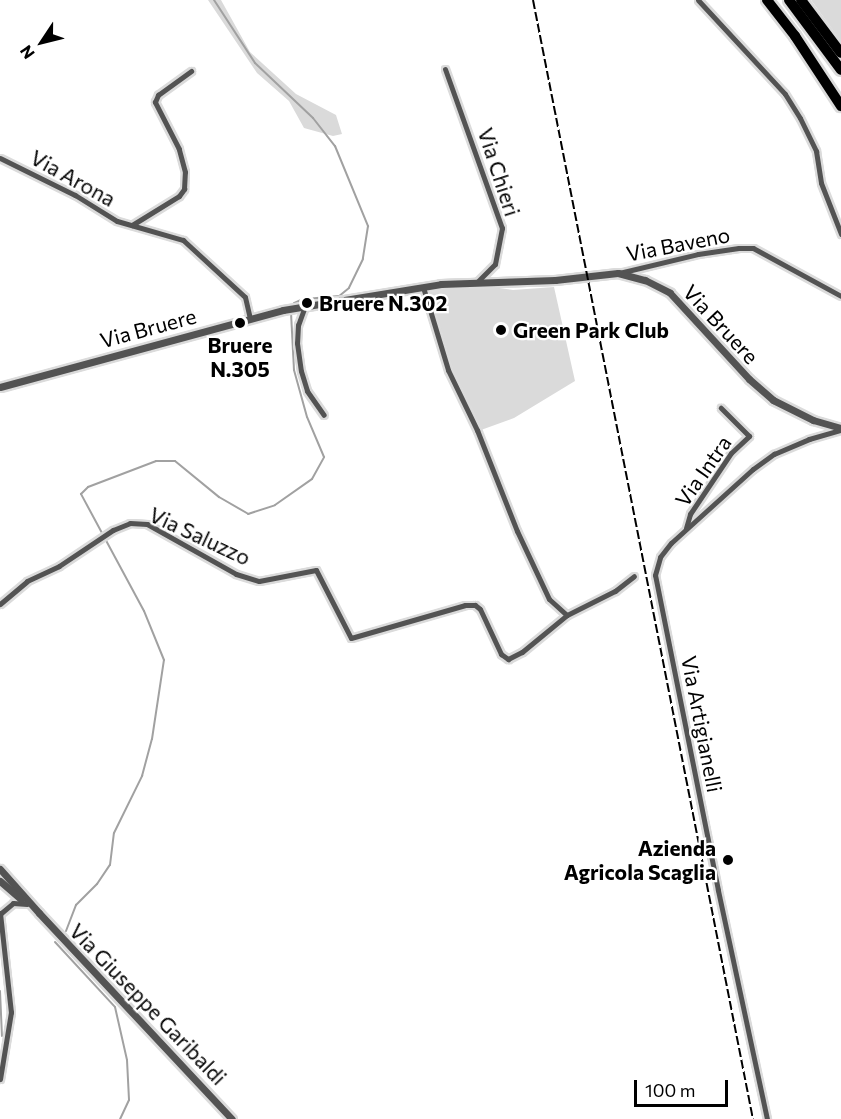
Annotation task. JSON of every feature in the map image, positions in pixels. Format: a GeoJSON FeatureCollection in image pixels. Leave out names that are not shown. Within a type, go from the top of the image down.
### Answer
{"type":"FeatureCollection","features":[{"type":"Feature","properties":{"kind":"highway"},"geometry":{"type":"LineString","coordinates":[[767,0],[795,36],[841,106]]}},
{"type":"Feature","properties":{"kind":"highway"},"geometry":{"type":"LineString","coordinates":[[789,0],[841,70]]}},
{"type":"Feature","properties":{"kind":"highway"},"geometry":{"type":"LineString","coordinates":[[801,0],[841,53]]}},
{"type":"Feature","properties":{"kind":"street"},"geometry":{"type":"LineString","coordinates":[[698,0],[785,94],[800,118],[816,151],[822,183],[841,234]]}},
{"type":"Feature","properties":{"kind":"street","name":"Via Chieri"},"geometry":{"type":"LineString","coordinates":[[445,69],[502,228],[495,264],[477,282]]}},
{"type":"Feature","properties":{"kind":"street","name":"Via Arona"},"geometry":{"type":"LineString","coordinates":[[132,225],[178,196],[183,189],[185,172],[179,149],[155,102],[158,96],[191,70]]}},
{"type":"Feature","properties":{"kind":"street","name":"Via Arona"},"geometry":{"type":"LineString","coordinates":[[0,158],[75,195],[117,221],[183,240],[244,297],[250,318]]}},
{"type":"Feature","properties":{"kind":"street","name":"Via Baveno"},"geometry":{"type":"LineString","coordinates":[[618,273],[698,254],[753,248],[841,296]]}},
{"type":"Feature","properties":{"kind":"street","name":"Via Bruere"},"geometry":{"type":"LineString","coordinates":[[0,387],[250,318],[305,306],[423,287],[477,282],[555,280],[618,273],[645,280],[670,294],[749,379],[772,400],[813,420],[841,429]]}},
{"type":"Feature","properties":{"kind":"street"},"geometry":{"type":"LineString","coordinates":[[423,287],[448,370],[477,429],[517,531],[549,599],[567,615],[615,591],[634,576]]}},
{"type":"Feature","properties":{"kind":"street"},"geometry":{"type":"LineString","coordinates":[[305,306],[298,325],[297,343],[301,371],[307,391],[324,415]]}},
{"type":"Feature","properties":{"kind":"street","name":"Via Intra"},"geometry":{"type":"LineString","coordinates":[[685,530],[690,514],[731,453],[749,436],[721,408]]}},
{"type":"Feature","properties":{"kind":"street","name":"Via Artigianelli"},"geometry":{"type":"LineString","coordinates":[[767,1119],[718,890],[656,575],[660,556],[685,530],[753,469],[774,454],[809,439],[841,429]]}},
{"type":"Feature","properties":{"kind":"street","name":"Via Saluzzo"},"geometry":{"type":"LineString","coordinates":[[0,604],[27,581],[59,566],[105,536],[130,523],[147,524],[236,574],[259,581],[316,570],[351,638],[465,605],[475,605],[480,609],[501,654],[508,659],[522,652],[567,615]]}},
{"type":"Feature","properties":{"kind":"street"},"geometry":{"type":"LineString","coordinates":[[1,874],[27,904],[39,913]]}},
{"type":"Feature","properties":{"kind":"street"},"geometry":{"type":"LineString","coordinates":[[1,874],[39,913]]}},
{"type":"Feature","properties":{"kind":"street"},"geometry":{"type":"LineString","coordinates":[[0,1079],[11,1012],[0,914],[13,903],[27,904]]}},
{"type":"Feature","properties":{"kind":"street","name":"Via Giuseppe Garibaldi"},"geometry":{"type":"LineString","coordinates":[[39,913],[232,1119]]}},
{"type":"Feature","properties":{"kind":"shaded area"},"geometry":{"type":"Polygon","coordinates":[[[208,0],[221,0],[250,52],[296,94],[336,115],[342,134],[333,136],[304,128],[289,101],[257,73],[208,0]]]}},
{"type":"Feature","properties":{"kind":"shaded area"},"geometry":{"type":"Polygon","coordinates":[[[811,0],[841,0],[841,41],[811,0]]]}},
{"type":"Feature","properties":{"kind":"shaded area","name":"Green Park Club"},"geometry":{"type":"Polygon","coordinates":[[[450,281],[513,290],[554,287],[575,381],[514,418],[481,430],[449,367],[426,294],[450,281]]]}},
{"type":"Feature","properties":{"kind":"waterway"},"geometry":{"type":"LineString","coordinates":[[214,0],[255,63],[313,118],[335,146],[368,226],[363,259],[349,288],[339,296],[303,299],[294,303]]}},
{"type":"Feature","properties":{"kind":"waterway"},"geometry":{"type":"LineString","coordinates":[[66,931],[76,905],[97,884],[110,865],[114,833],[142,776],[152,739],[164,660],[144,611],[81,494],[88,487],[156,461],[175,461],[219,497],[248,514],[275,505],[312,479],[324,457],[307,417],[294,370],[291,312]]}},
{"type":"Feature","properties":{"kind":"waterway"},"geometry":{"type":"LineString","coordinates":[[55,942],[115,1007],[127,1060],[129,1100],[120,1119]]}},
{"type":"Feature","properties":{"kind":"waterway"},"geometry":{"type":"LineString","coordinates":[[0,991],[2,1036]]}},
{"type":"Feature","properties":{"kind":"railway"},"geometry":{"type":"LineString","coordinates":[[533,0],[753,1119]]}},
{"type":"Feature","properties":{"kind":"place","name":"Bruere N.302"},"geometry":{"type":"Point","coordinates":[307,303]}},
{"type":"Feature","properties":{"kind":"place","name":"Bruere N.305"},"geometry":{"type":"Point","coordinates":[240,323]}},
{"type":"Feature","properties":{"kind":"place","name":"Green Park Club"},"geometry":{"type":"Point","coordinates":[501,330]}},
{"type":"Feature","properties":{"kind":"place","name":"Azienda Agricola Scaglia"},"geometry":{"type":"Point","coordinates":[728,860]}}]}
